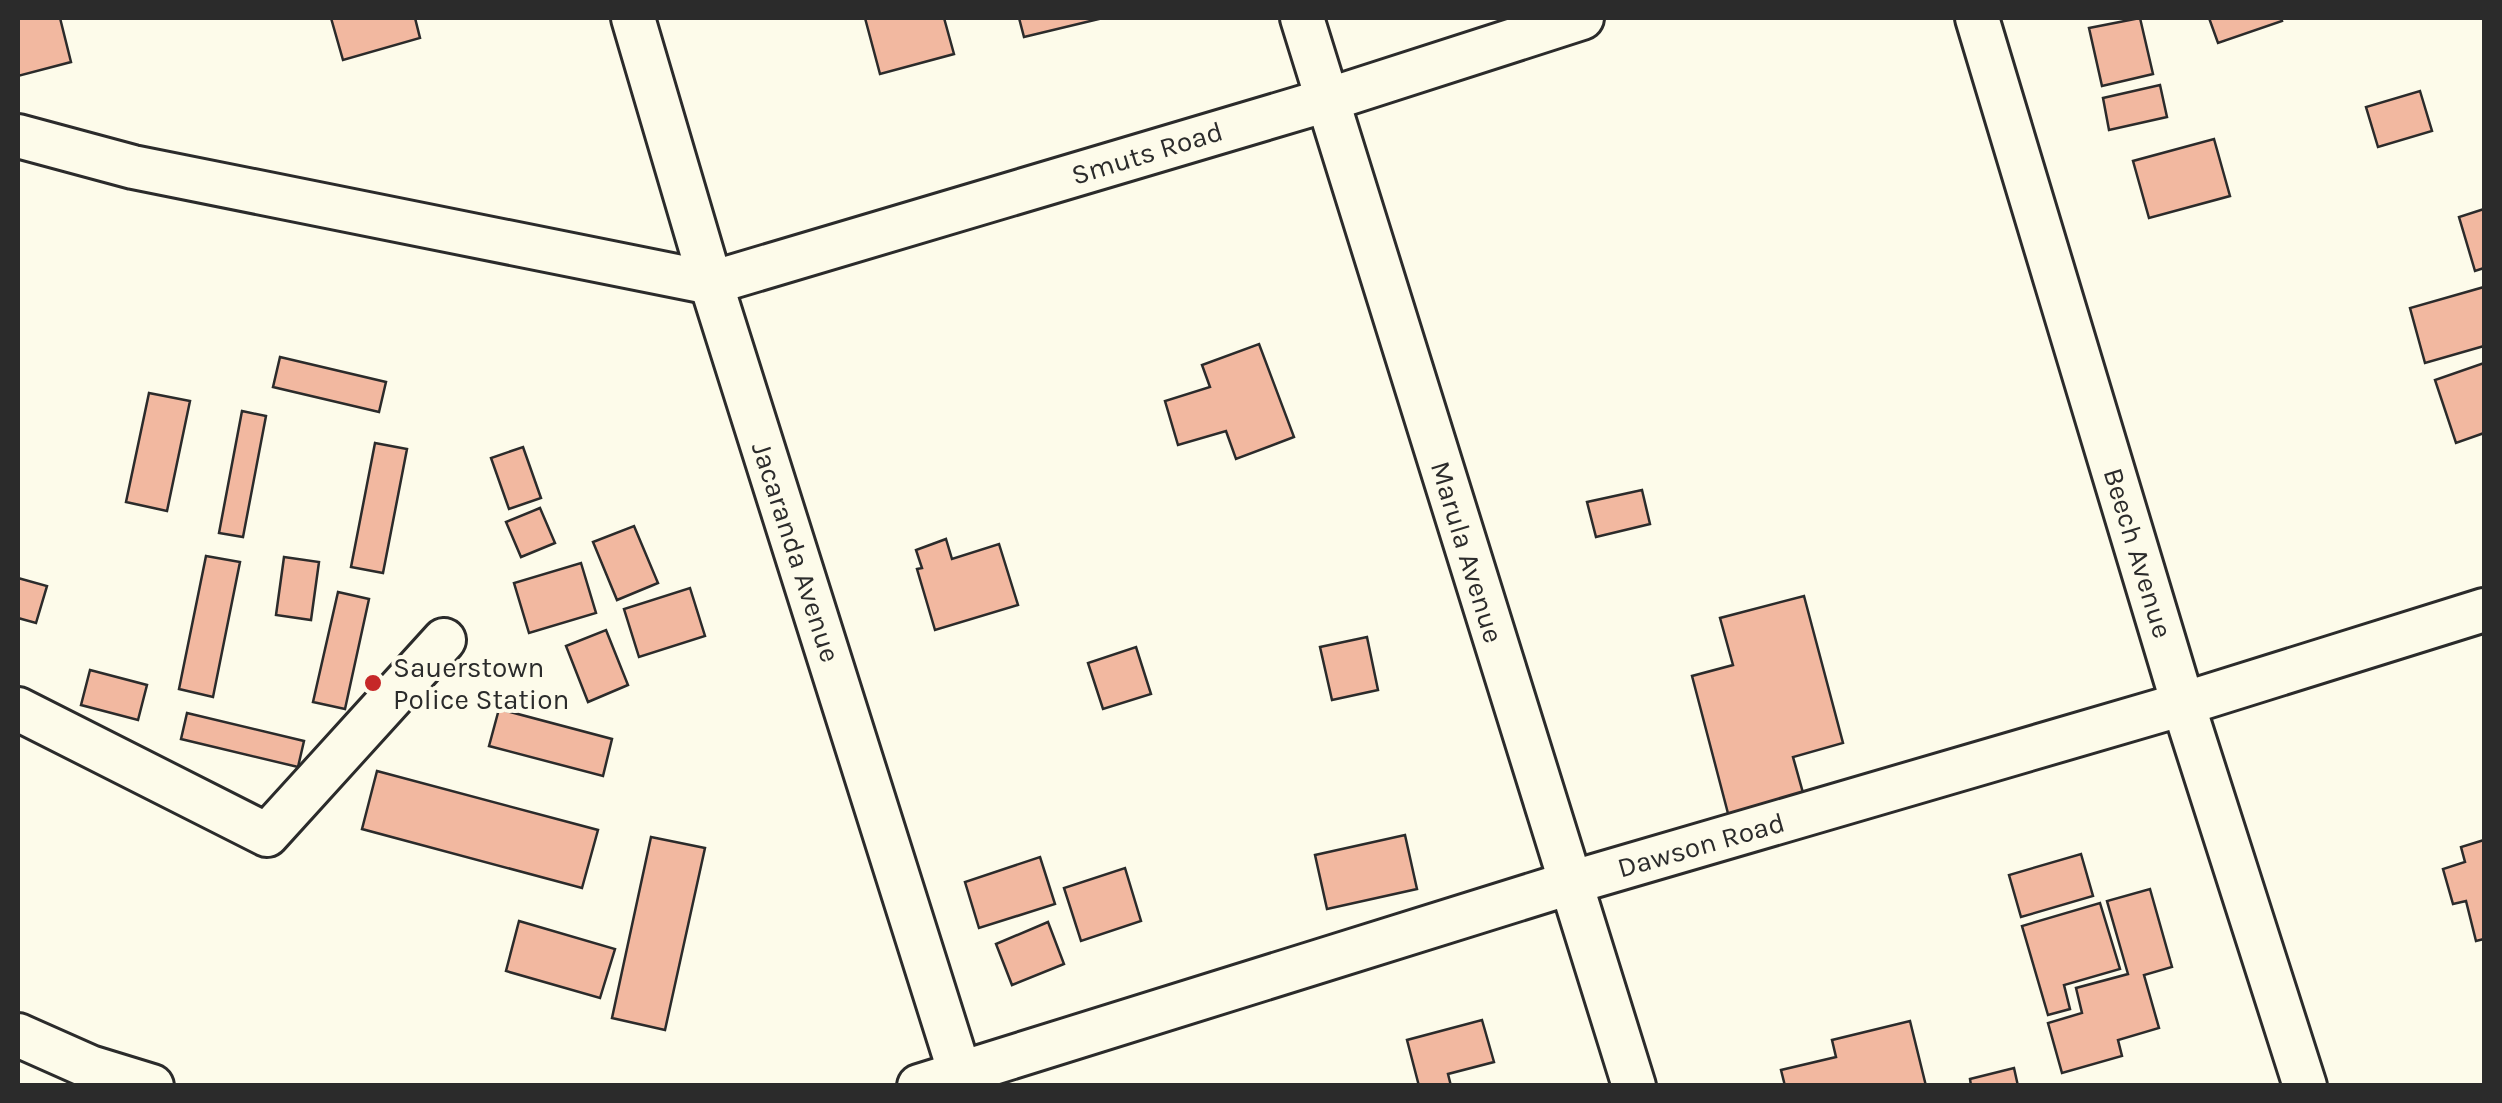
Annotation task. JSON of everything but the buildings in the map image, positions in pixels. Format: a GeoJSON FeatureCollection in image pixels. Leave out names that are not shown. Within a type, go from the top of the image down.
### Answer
{"type":"FeatureCollection","features":[{"type":"Feature","properties":{"kind":"street","name":"Jacaranda Avenue"},"geometry":{"type":"LineString","coordinates":[[633,18],[711,283],[963,1080]]}},
{"type":"Feature","properties":{"kind":"street","name":"Marula Avenue"},"geometry":{"type":"LineString","coordinates":[[1302,18],[1634,1086]]}},
{"type":"Feature","properties":{"kind":"street","name":"Smuts Road"},"geometry":{"type":"LineString","coordinates":[[711,283],[1327,100],[1582,18]]}},
{"type":"Feature","properties":{"kind":"street","name":"Beech Avenue"},"geometry":{"type":"LineString","coordinates":[[1978,18],[2183,704],[2305,1086]]}},
{"type":"Feature","properties":{"kind":"street"},"geometry":{"type":"LineString","coordinates":[[18,136],[133,168],[711,283]]}},
{"type":"Feature","properties":{"kind":"street","name":"Dawson Road"},"geometry":{"type":"LineString","coordinates":[[918,1086],[963,1080],[1570,883],[2183,704],[2484,610]]}},
{"type":"Feature","properties":{"kind":"street"},"geometry":{"type":"LineString","coordinates":[[18,709],[267,835],[444,640]]}},
{"type":"Feature","properties":{"kind":"street"},"geometry":{"type":"LineString","coordinates":[[18,1035],[90,1067],[152,1086]]}},
{"type":"Feature","properties":{"kind":"place","name":"Sauerstown Police Station"},"geometry":{"type":"Point","coordinates":[373,683]}}]}
